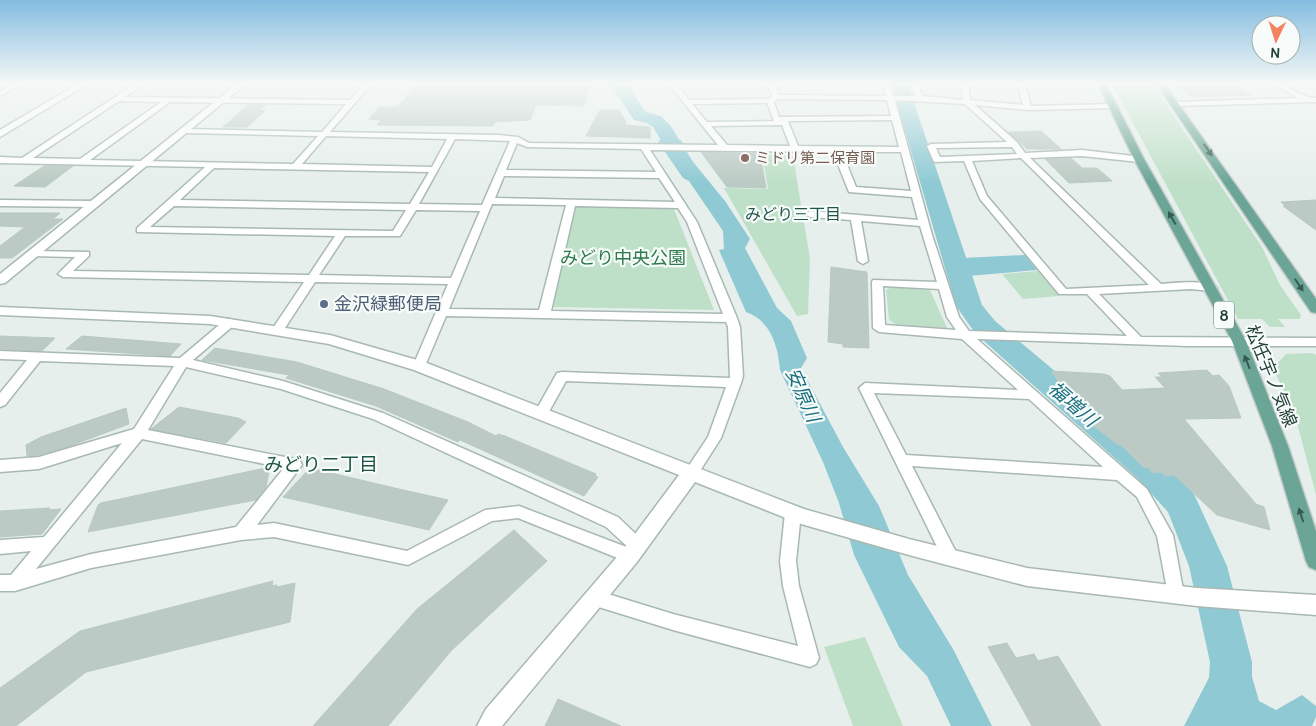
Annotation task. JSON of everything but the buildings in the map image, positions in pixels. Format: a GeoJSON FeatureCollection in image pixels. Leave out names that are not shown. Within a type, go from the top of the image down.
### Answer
{"type":"FeatureCollection","features":[{"type":"Feature","properties":{"kind":"main road","name":"松任宇ノ気線"},"geometry":{"type":"LineString","coordinates":[[1119,116],[1139,158],[1239,341],[1280,446],[1316,561]]}},
{"type":"Feature","properties":{"kind":"main road"},"geometry":{"type":"LineString","coordinates":[[1184,116],[1316,310]]}},
{"type":"Feature","properties":{"kind":"street"},"geometry":{"type":"LineString","coordinates":[[0,134],[30,116]]}},
{"type":"Feature","properties":{"kind":"street"},"geometry":{"type":"LineString","coordinates":[[25,160],[92,116]]}},
{"type":"Feature","properties":{"kind":"street"},"geometry":{"type":"LineString","coordinates":[[80,163],[146,116]]}},
{"type":"Feature","properties":{"kind":"street"},"geometry":{"type":"LineString","coordinates":[[0,280],[203,116]]}},
{"type":"Feature","properties":{"kind":"street"},"geometry":{"type":"LineString","coordinates":[[294,168],[340,116]]}},
{"type":"Feature","properties":{"kind":"street"},"geometry":{"type":"LineString","coordinates":[[699,116],[724,148]]}},
{"type":"Feature","properties":{"kind":"street"},"geometry":{"type":"LineString","coordinates":[[983,116],[1014,144],[1023,156],[1158,288]]}},
{"type":"Feature","properties":{"kind":"street"},"geometry":{"type":"LineString","coordinates":[[776,119],[896,118],[924,223],[953,318],[1033,395],[1142,493],[1165,535],[1175,595]]}},
{"type":"Feature","properties":{"kind":"street"},"geometry":{"type":"LineString","coordinates":[[776,119],[784,123],[796,149]]}},
{"type":"Feature","properties":{"kind":"street"},"geometry":{"type":"LineString","coordinates":[[705,124],[784,123]]}},
{"type":"Feature","properties":{"kind":"street"},"geometry":{"type":"LineString","coordinates":[[184,131],[515,139],[527,145],[904,150]]}},
{"type":"Feature","properties":{"kind":"street"},"geometry":{"type":"LineString","coordinates":[[211,166],[141,230],[396,234],[435,170],[452,137]]}},
{"type":"Feature","properties":{"kind":"street"},"geometry":{"type":"LineString","coordinates":[[419,366],[515,139]]}},
{"type":"Feature","properties":{"kind":"street"},"geometry":{"type":"LineString","coordinates":[[1014,144],[931,146],[937,160],[1082,153],[1139,158]]}},
{"type":"Feature","properties":{"kind":"street"},"geometry":{"type":"LineString","coordinates":[[488,726],[494,716],[634,551],[691,472],[714,438],[737,376],[735,337],[731,318],[692,224],[662,176],[648,147]]}},
{"type":"Feature","properties":{"kind":"street"},"geometry":{"type":"LineString","coordinates":[[837,150],[852,190],[916,194]]}},
{"type":"Feature","properties":{"kind":"street"},"geometry":{"type":"LineString","coordinates":[[967,159],[983,197],[1063,292],[1211,288]]}},
{"type":"Feature","properties":{"kind":"street"},"geometry":{"type":"LineString","coordinates":[[0,160],[141,165],[435,170]]}},
{"type":"Feature","properties":{"kind":"street"},"geometry":{"type":"LineString","coordinates":[[500,173],[662,176]]}},
{"type":"Feature","properties":{"kind":"street"},"geometry":{"type":"LineString","coordinates":[[0,203],[95,204]]}},
{"type":"Feature","properties":{"kind":"street"},"geometry":{"type":"LineString","coordinates":[[172,203],[412,207],[571,203],[681,205]]}},
{"type":"Feature","properties":{"kind":"street"},"geometry":{"type":"LineString","coordinates":[[544,314],[571,203]]}},
{"type":"Feature","properties":{"kind":"street"},"geometry":{"type":"LineString","coordinates":[[810,214],[924,223]]}},
{"type":"Feature","properties":{"kind":"street"},"geometry":{"type":"LineString","coordinates":[[856,218],[863,261]]}},
{"type":"Feature","properties":{"kind":"street"},"geometry":{"type":"LineString","coordinates":[[277,331],[342,233]]}},
{"type":"Feature","properties":{"kind":"street"},"geometry":{"type":"LineString","coordinates":[[33,254],[85,254],[63,274],[311,280],[454,281]]}},
{"type":"Feature","properties":{"kind":"street"},"geometry":{"type":"LineString","coordinates":[[943,286],[878,282],[880,328],[972,335],[1137,340],[1316,342]]}},
{"type":"Feature","properties":{"kind":"street"},"geometry":{"type":"LineString","coordinates":[[1090,291],[1137,340]]}},
{"type":"Feature","properties":{"kind":"street"},"geometry":{"type":"LineString","coordinates":[[0,311],[210,320],[330,340],[419,366],[793,513],[834,527],[1026,577],[1175,595],[1316,605]]}},
{"type":"Feature","properties":{"kind":"street"},"geometry":{"type":"LineString","coordinates":[[441,312],[731,318]]}},
{"type":"Feature","properties":{"kind":"street"},"geometry":{"type":"LineString","coordinates":[[7,583],[49,543],[139,433],[183,362],[229,323]]}},
{"type":"Feature","properties":{"kind":"street"},"geometry":{"type":"LineString","coordinates":[[0,355],[183,362],[283,385],[378,416],[612,522],[634,551]]}},
{"type":"Feature","properties":{"kind":"street"},"geometry":{"type":"LineString","coordinates":[[0,402],[38,356]]}},
{"type":"Feature","properties":{"kind":"street"},"geometry":{"type":"LineString","coordinates":[[541,414],[562,376],[735,383]]}},
{"type":"Feature","properties":{"kind":"street"},"geometry":{"type":"LineString","coordinates":[[951,558],[865,388],[1033,395]]}},
{"type":"Feature","properties":{"kind":"street"},"geometry":{"type":"LineString","coordinates":[[0,466],[39,463],[139,433],[295,464],[241,533]]}},
{"type":"Feature","properties":{"kind":"street"},"geometry":{"type":"LineString","coordinates":[[901,460],[1121,474]]}},
{"type":"Feature","properties":{"kind":"street"},"geometry":{"type":"LineString","coordinates":[[7,583],[91,561],[241,533],[274,530],[408,558],[490,515],[519,512],[634,551]]}},
{"type":"Feature","properties":{"kind":"street"},"geometry":{"type":"LineString","coordinates":[[595,598],[673,622],[810,658],[791,586],[788,561],[793,513]]}},
{"type":"Feature","properties":{"kind":"street"},"geometry":{"type":"LineString","coordinates":[[0,547],[49,543]]}},
{"type":"Feature","properties":{"kind":"green space"},"geometry":{"type":"Polygon","coordinates":[[[1129,116],[1174,116],[1262,247],[1280,285],[1301,315],[1300,319],[1278,319],[1285,327],[1270,327],[1262,319],[1238,319],[1129,116]]]}},
{"type":"Feature","properties":{"kind":"green space"},"geometry":{"type":"Polygon","coordinates":[[[762,154],[793,156],[810,259],[808,314],[797,316],[724,188],[768,189],[762,154]]]}},
{"type":"Feature","properties":{"kind":"green space","name":"みどり中央公園"},"geometry":{"type":"Polygon","coordinates":[[[582,206],[674,209],[714,310],[551,307],[575,208],[582,206]]]}},
{"type":"Feature","properties":{"kind":"green space"},"geometry":{"type":"Polygon","coordinates":[[[1038,271],[1059,296],[1023,299],[1002,274],[1038,271]]]}},
{"type":"Feature","properties":{"kind":"green space"},"geometry":{"type":"Polygon","coordinates":[[[891,287],[930,290],[947,328],[897,325],[889,320],[886,290],[891,287]]]}},
{"type":"Feature","properties":{"kind":"green space"},"geometry":{"type":"Polygon","coordinates":[[[1312,353],[1316,355],[1316,495],[1295,415],[1273,368],[1286,354],[1312,353]]]}},
{"type":"Feature","properties":{"kind":"green space"},"geometry":{"type":"Polygon","coordinates":[[[865,637],[903,726],[853,726],[824,647],[865,637]]]}},
{"type":"Feature","properties":{"kind":"water"},"geometry":{"type":"Polygon","coordinates":[[[660,140],[681,140],[689,157],[725,201],[750,239],[745,248],[777,308],[791,321],[807,358],[801,368],[843,447],[879,506],[908,575],[953,649],[992,726],[951,726],[927,676],[899,647],[854,555],[839,503],[823,462],[780,370],[775,343],[767,327],[746,312],[719,250],[724,249],[723,231],[689,181],[683,178],[658,142],[660,140]]]}},
{"type":"Feature","properties":{"kind":"water"},"geometry":{"type":"Polygon","coordinates":[[[1025,255],[1037,270],[968,276],[963,258],[1025,255]]]}},
{"type":"Feature","properties":{"kind":"water"},"geometry":{"type":"Polygon","coordinates":[[[1238,628],[1259,701],[1276,710],[1302,695],[1316,706],[1316,717],[1312,726],[1184,726],[1227,643],[1215,630],[1238,628]]]}},
{"type":"Feature","properties":{"kind":"waterway","name":"安原川"},"geometry":{"type":"LineString","coordinates":[[640,116],[650,118],[659,123],[690,173]]}},
{"type":"Feature","properties":{"kind":"waterway","name":"福増川"},"geometry":{"type":"LineString","coordinates":[[910,116],[969,306],[985,327],[1149,469],[1182,504],[1208,566],[1231,662],[1229,726]]}},
{"type":"Feature","properties":{"kind":"place","name":"ミドリ第二保育園"},"geometry":{"type":"Point","coordinates":[745,158]}},
{"type":"Feature","properties":{"kind":"place","name":"金沢緑郵便局"},"geometry":{"type":"Point","coordinates":[324,304]}},
{"type":"Feature","properties":{"kind":"district","name":"みどり三丁目"},"geometry":{"type":"Point","coordinates":[793,214]}},
{"type":"Feature","properties":{"kind":"district","name":"みどり二丁目"},"geometry":{"type":"Point","coordinates":[321,464]}}]}
